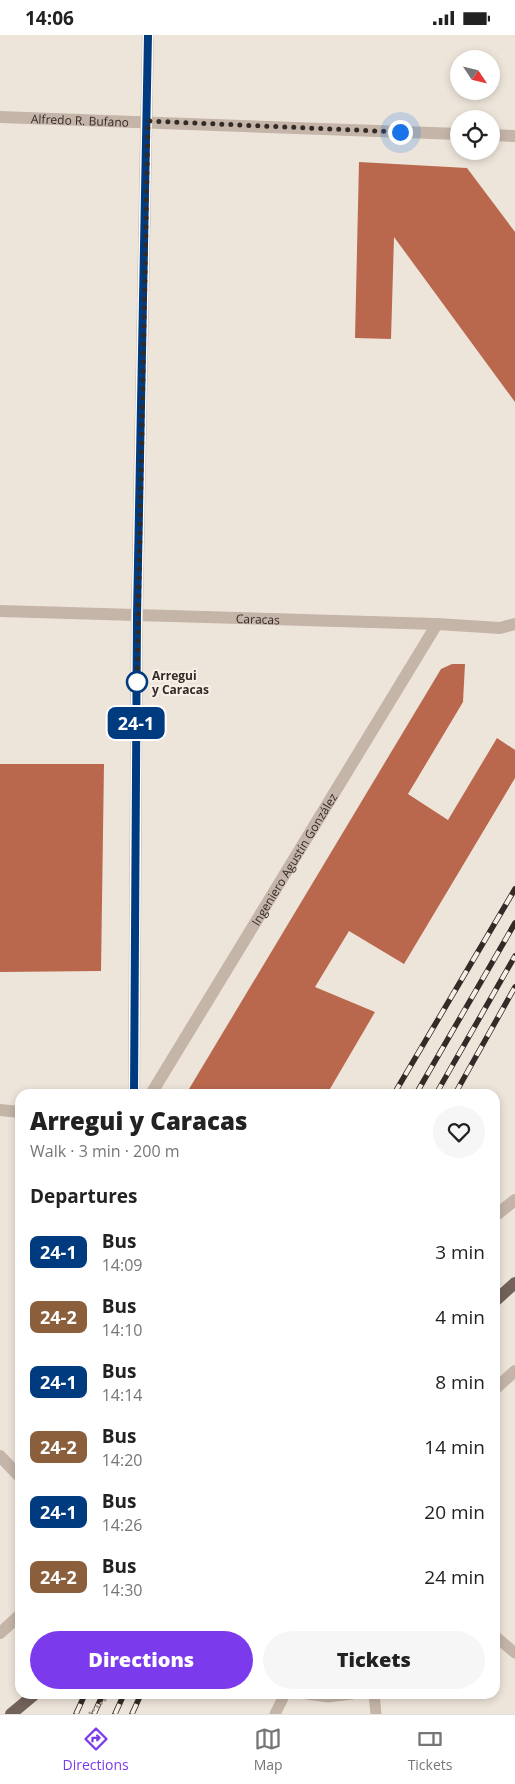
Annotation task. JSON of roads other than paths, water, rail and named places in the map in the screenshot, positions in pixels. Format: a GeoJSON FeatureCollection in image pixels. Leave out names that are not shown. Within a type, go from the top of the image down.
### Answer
{"type":"FeatureCollection","features":[{"type":"Feature","properties":{"kind":"main road"},"geometry":{"type":"LineString","coordinates":[[500,1296],[515,1283]]}},
{"type":"Feature","properties":{"kind":"main road"},"geometry":{"type":"LineString","coordinates":[[11,1714],[29,1699]]}},
{"type":"Feature","properties":{"kind":"street"},"geometry":{"type":"LineString","coordinates":[[134,1089],[137,616],[148,121],[148,35]]}},
{"type":"Feature","properties":{"kind":"street","name":"Alfredo R. Bufano"},"geometry":{"type":"LineString","coordinates":[[0,117],[450,134]]}},
{"type":"Feature","properties":{"kind":"street"},"geometry":{"type":"LineString","coordinates":[[500,136],[515,137]]}},
{"type":"Feature","properties":{"kind":"street","name":"Caracas"},"geometry":{"type":"LineString","coordinates":[[0,611],[437,624],[500,628],[515,624]]}},
{"type":"Feature","properties":{"kind":"street","name":"Ingeniero Agustín González"},"geometry":{"type":"LineString","coordinates":[[154,1089],[437,624]]}},
{"type":"Feature","properties":{"kind":"street"},"geometry":{"type":"LineString","coordinates":[[0,1110],[15,1112]]}},
{"type":"Feature","properties":{"kind":"street"},"geometry":{"type":"LineString","coordinates":[[500,1212],[515,1200]]}},
{"type":"Feature","properties":{"kind":"street"},"geometry":{"type":"LineString","coordinates":[[500,1384],[515,1371]]}},
{"type":"Feature","properties":{"kind":"street"},"geometry":{"type":"LineString","coordinates":[[0,1456],[15,1472]]}},
{"type":"Feature","properties":{"kind":"street"},"geometry":{"type":"LineString","coordinates":[[0,1633],[15,1620]]}},
{"type":"Feature","properties":{"kind":"lane"},"geometry":{"type":"LineString","coordinates":[[500,1640],[515,1653]]}},
{"type":"Feature","properties":{"kind":"lane"},"geometry":{"type":"LineString","coordinates":[[275,1714],[282,1699]]}},
{"type":"Feature","properties":{"kind":"lane"},"geometry":{"type":"LineString","coordinates":[[374,1699],[376,1714]]}},
{"type":"Feature","properties":{"kind":"railway"},"geometry":{"type":"LineString","coordinates":[[397,1089],[515,889]]}},
{"type":"Feature","properties":{"kind":"railway"},"geometry":{"type":"LineString","coordinates":[[419,1089],[515,923]]}},
{"type":"Feature","properties":{"kind":"railway"},"geometry":{"type":"LineString","coordinates":[[439,1089],[515,956]]}},
{"type":"Feature","properties":{"kind":"railway"},"geometry":{"type":"LineString","coordinates":[[458,1089],[515,987]]}},
{"type":"Feature","properties":{"kind":"railway"},"geometry":{"type":"LineString","coordinates":[[76,1714],[83,1699]]}},
{"type":"Feature","properties":{"kind":"railway"},"geometry":{"type":"LineString","coordinates":[[94,1714],[101,1699]]}},
{"type":"Feature","properties":{"kind":"railway"},"geometry":{"type":"LineString","coordinates":[[115,1714],[122,1699]]}},
{"type":"Feature","properties":{"kind":"railway"},"geometry":{"type":"LineString","coordinates":[[132,1714],[139,1699]]}},
{"type":"Feature","properties":{"kind":"place","name":"Arregui y Caracas"},"geometry":{"type":"Point","coordinates":[137,682]}}]}
